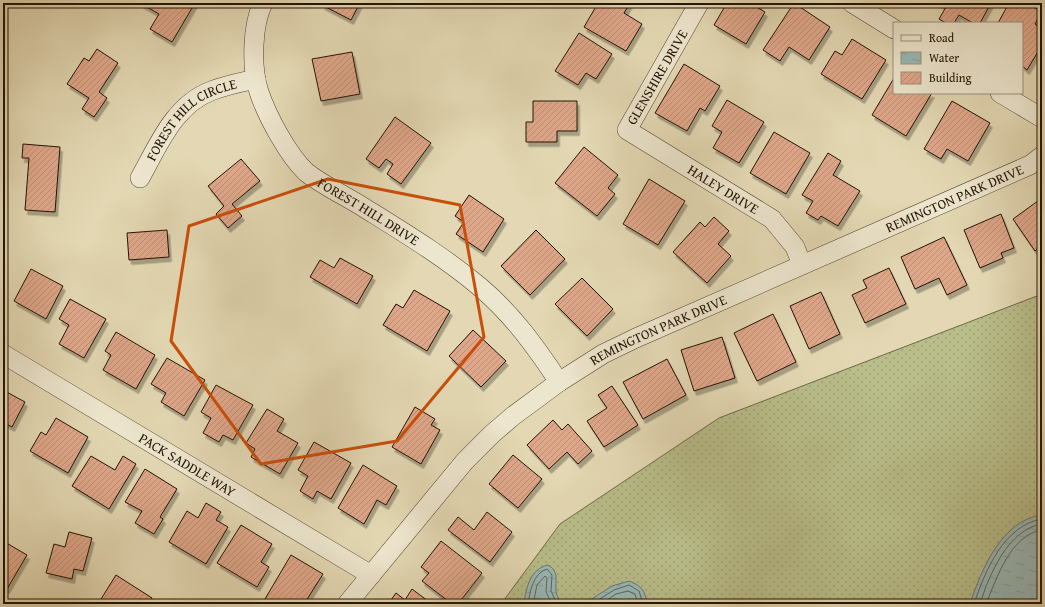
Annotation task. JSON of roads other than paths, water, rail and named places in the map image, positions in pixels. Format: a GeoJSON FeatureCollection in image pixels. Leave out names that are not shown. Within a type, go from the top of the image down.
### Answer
{"type":"FeatureCollection","features":[{"type":"Feature","properties":{"kind":"street","name":"FOREST HILL DRIVE"},"geometry":{"type":"LineString","coordinates":[[263,3],[260,10],[254,43],[258,92],[278,133],[289,151],[307,172],[424,244],[481,288],[529,338],[559,382]]}},
{"type":"Feature","properties":{"kind":"street","name":"GLENSHIRE DRIVE"},"geometry":{"type":"LineString","coordinates":[[627,130],[699,3]]}},
{"type":"Feature","properties":{"kind":"street"},"geometry":{"type":"LineString","coordinates":[[852,3],[893,28]]}},
{"type":"Feature","properties":{"kind":"street","name":"FOREST HILL CIRCLE"},"geometry":{"type":"LineString","coordinates":[[140,178],[168,127],[188,105],[209,91],[256,79]]}},
{"type":"Feature","properties":{"kind":"street"},"geometry":{"type":"LineString","coordinates":[[1002,94],[1042,118]]}},
{"type":"Feature","properties":{"kind":"street","name":"HALEY DRIVE"},"geometry":{"type":"LineString","coordinates":[[627,130],[772,219],[795,247],[802,265]]}},
{"type":"Feature","properties":{"kind":"street","name":"REMINGTON PARK DRIVE"},"geometry":{"type":"LineString","coordinates":[[347,604],[465,461],[513,416],[559,382],[603,354],[1030,165],[1042,156]]}},
{"type":"Feature","properties":{"kind":"street","name":"PACK SADDLE WAY"},"geometry":{"type":"LineString","coordinates":[[3,354],[371,575]]}},
{"type":"Feature","properties":{"kind":"water"},"geometry":{"type":"Polygon","coordinates":[[[1042,515],[1042,604],[970,604],[980,576],[987,562],[1005,536],[1015,526],[1028,519],[1042,515]]]}},
{"type":"Feature","properties":{"kind":"water"},"geometry":{"type":"Polygon","coordinates":[[[548,565],[555,573],[557,594],[559,599],[564,604],[524,604],[526,592],[533,575],[542,567],[548,565]]]}},
{"type":"Feature","properties":{"kind":"water"},"geometry":{"type":"Polygon","coordinates":[[[629,581],[640,587],[644,593],[647,604],[584,604],[612,586],[629,581]]]}}]}
